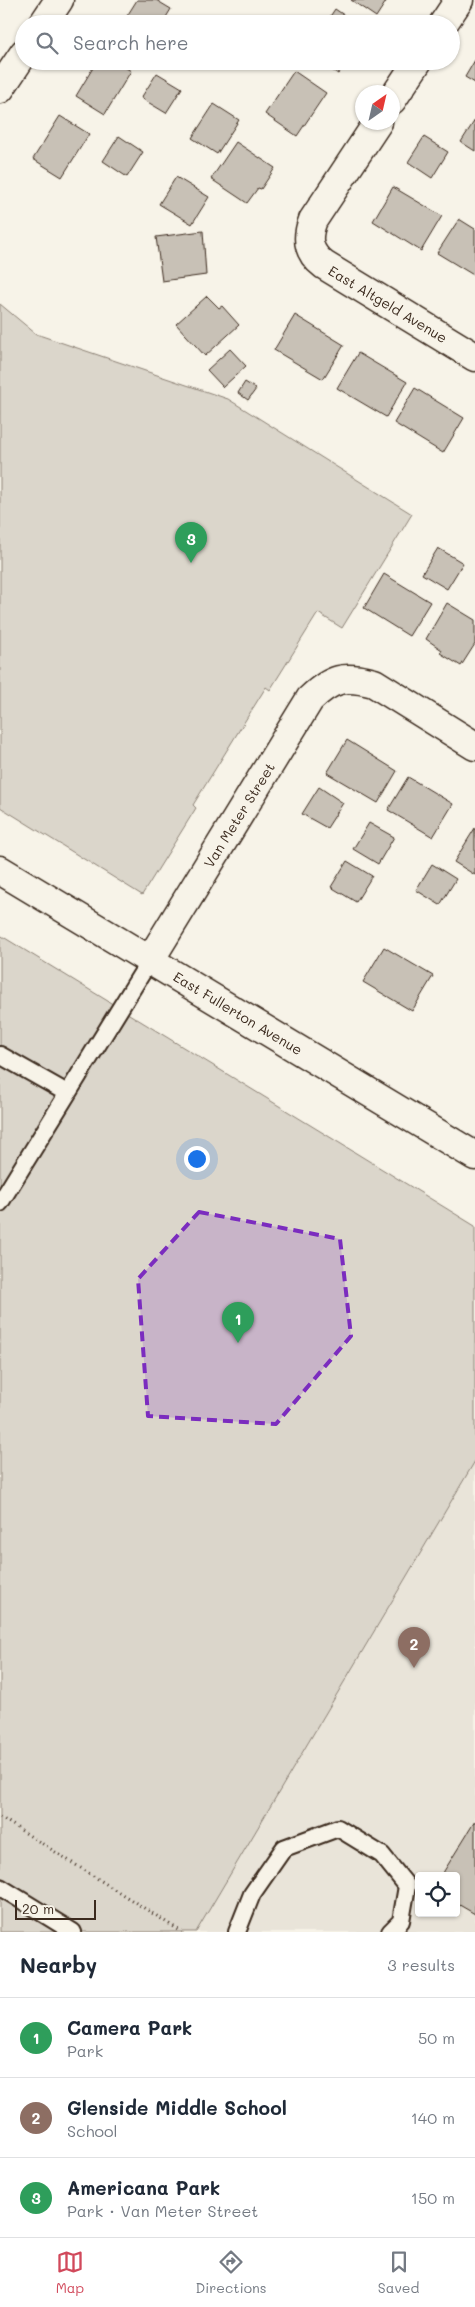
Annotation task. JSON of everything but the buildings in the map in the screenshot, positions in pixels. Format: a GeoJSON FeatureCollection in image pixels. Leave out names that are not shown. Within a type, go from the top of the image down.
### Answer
{"type":"FeatureCollection","features":[{"type":"Feature","properties":{"kind":"street"},"geometry":{"type":"LineString","coordinates":[[49,15],[59,0]]}},
{"type":"Feature","properties":{"kind":"street"},"geometry":{"type":"LineString","coordinates":[[449,15],[459,0]]}},
{"type":"Feature","properties":{"kind":"street"},"geometry":{"type":"LineString","coordinates":[[0,89],[15,66]]}},
{"type":"Feature","properties":{"kind":"street"},"geometry":{"type":"LineString","coordinates":[[400,88],[412,70]]}},
{"type":"Feature","properties":{"kind":"street","name":"East Altgeld Avenue"},"geometry":{"type":"LineString","coordinates":[[373,130],[313,220],[308,233],[309,245],[314,257],[324,265],[475,357]]}},
{"type":"Feature","properties":{"kind":"street","name":"Van Meter Street"},"geometry":{"type":"LineString","coordinates":[[150,960],[310,699],[323,687],[338,679],[356,678],[374,683],[475,746]]}},
{"type":"Feature","properties":{"kind":"street","name":"East Fullerton Avenue"},"geometry":{"type":"LineString","coordinates":[[1,874],[150,960],[475,1156]]}},
{"type":"Feature","properties":{"kind":"lane"},"geometry":{"type":"LineString","coordinates":[[0,1203],[150,960]]}},
{"type":"Feature","properties":{"kind":"lane"},"geometry":{"type":"LineString","coordinates":[[0,1055],[67,1092]]}},
{"type":"Feature","properties":{"kind":"lane"},"geometry":{"type":"LineString","coordinates":[[237,1932],[252,1894],[284,1848],[338,1828],[382,1855],[406,1886],[401,1921],[390,1932]]}},
{"type":"Feature","properties":{"kind":"lane"},"geometry":{"type":"LineString","coordinates":[[0,1887],[73,1932]]}},
{"type":"Feature","properties":{"kind":"path"},"geometry":{"type":"LineString","coordinates":[[0,1817],[182,1932]]}},
{"type":"Feature","properties":{"kind":"highlighted area"},"geometry":{"type":"Polygon","coordinates":[[[199,1212],[340,1239],[351,1336],[276,1424],[148,1416],[138,1279],[199,1212]]]}},
{"type":"Feature","properties":{"kind":"shaded area"},"geometry":{"type":"Polygon","coordinates":[[[0,304],[36,334],[228,399],[412,514],[342,628],[318,613],[270,690],[266,687],[193,805],[196,808],[142,895],[0,807],[0,304]]]}},
{"type":"Feature","properties":{"kind":"shaded area"},"geometry":{"type":"Polygon","coordinates":[[[0,935],[475,1226],[475,1461],[196,1932],[0,1932],[0,935]]]}},
{"type":"Feature","properties":{"kind":"shaded area"},"geometry":{"type":"Polygon","coordinates":[[[475,1461],[475,1932],[196,1932],[475,1461]]]}},
{"type":"Feature","properties":{"kind":"place","name":"Americana Park"},"geometry":{"type":"Point","coordinates":[191,563]}},
{"type":"Feature","properties":{"kind":"place","name":"Camera Park"},"geometry":{"type":"Point","coordinates":[238,1343]}},
{"type":"Feature","properties":{"kind":"place","name":"Glenside Middle School"},"geometry":{"type":"Point","coordinates":[414,1668]}}]}
